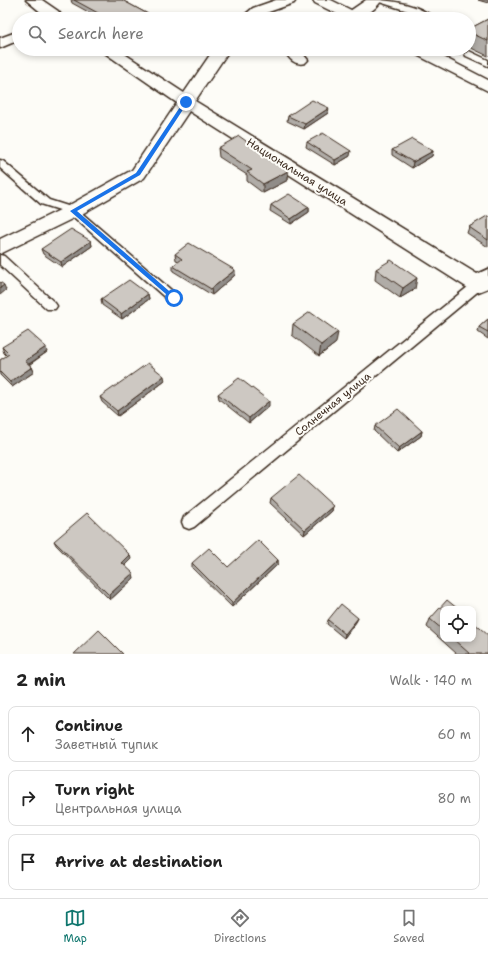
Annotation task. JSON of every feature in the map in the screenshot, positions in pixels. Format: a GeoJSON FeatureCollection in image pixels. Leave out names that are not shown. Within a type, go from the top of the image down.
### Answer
{"type":"FeatureCollection","features":[{"type":"Feature","properties":{"kind":"street"},"geometry":{"type":"LineString","coordinates":[[32,0],[51,12]]}},
{"type":"Feature","properties":{"kind":"street"},"geometry":{"type":"LineString","coordinates":[[258,12],[289,0]]}},
{"type":"Feature","properties":{"kind":"street"},"geometry":{"type":"LineString","coordinates":[[320,0],[343,12]]}},
{"type":"Feature","properties":{"kind":"street"},"geometry":{"type":"LineString","coordinates":[[361,12],[376,0]]}},
{"type":"Feature","properties":{"kind":"street"},"geometry":{"type":"LineString","coordinates":[[0,43],[12,38]]}},
{"type":"Feature","properties":{"kind":"street","name":"Национальная улица"},"geometry":{"type":"LineString","coordinates":[[117,56],[186,102],[483,280]]}},
{"type":"Feature","properties":{"kind":"street"},"geometry":{"type":"LineString","coordinates":[[0,247],[73,211],[138,174],[217,56]]}},
{"type":"Feature","properties":{"kind":"street"},"geometry":{"type":"LineString","coordinates":[[430,56],[488,86]]}},
{"type":"Feature","properties":{"kind":"lane"},"geometry":{"type":"LineString","coordinates":[[376,0],[417,12]]}},
{"type":"Feature","properties":{"kind":"lane"},"geometry":{"type":"LineString","coordinates":[[473,56],[488,63]]}},
{"type":"Feature","properties":{"kind":"lane"},"geometry":{"type":"LineString","coordinates":[[0,163],[45,202],[73,211],[174,298]]}},
{"type":"Feature","properties":{"kind":"lane"},"geometry":{"type":"LineString","coordinates":[[0,259],[51,306]]}},
{"type":"Feature","properties":{"kind":"lane","name":"Солнечная улица"},"geometry":{"type":"LineString","coordinates":[[189,522],[483,280]]}},
{"type":"Feature","properties":{"kind":"building"},"geometry":{"type":"Polygon","coordinates":[[[74,0],[122,0],[144,12],[96,12],[74,0]]]}},
{"type":"Feature","properties":{"kind":"building"},"geometry":{"type":"Polygon","coordinates":[[[488,19],[488,41],[476,35],[476,25],[488,19]]]}},
{"type":"Feature","properties":{"kind":"building"},"geometry":{"type":"Polygon","coordinates":[[[312,100],[329,108],[305,124],[288,116],[312,100]]]}},
{"type":"Feature","properties":{"kind":"building"},"geometry":{"type":"Polygon","coordinates":[[[323,133],[351,151],[335,160],[307,142],[323,133]]]}},
{"type":"Feature","properties":{"kind":"building"},"geometry":{"type":"Polygon","coordinates":[[[239,136],[288,171],[263,184],[247,172],[252,170],[218,148],[239,136]]]}},
{"type":"Feature","properties":{"kind":"building"},"geometry":{"type":"Polygon","coordinates":[[[412,139],[433,151],[413,162],[392,150],[412,139]]]}},
{"type":"Feature","properties":{"kind":"building"},"geometry":{"type":"Polygon","coordinates":[[[289,194],[309,207],[291,219],[271,205],[289,194]]]}},
{"type":"Feature","properties":{"kind":"building"},"geometry":{"type":"Polygon","coordinates":[[[488,216],[488,240],[469,227],[488,216]]]}},
{"type":"Feature","properties":{"kind":"building"},"geometry":{"type":"Polygon","coordinates":[[[71,229],[91,241],[61,262],[41,249],[71,229]]]}},
{"type":"Feature","properties":{"kind":"building"},"geometry":{"type":"Polygon","coordinates":[[[189,243],[235,270],[211,289],[173,266],[182,259],[175,254],[189,243]]]}},
{"type":"Feature","properties":{"kind":"building"},"geometry":{"type":"Polygon","coordinates":[[[391,260],[417,278],[403,288],[376,269],[391,260]]]}},
{"type":"Feature","properties":{"kind":"building"},"geometry":{"type":"Polygon","coordinates":[[[129,280],[148,294],[121,314],[101,299],[129,280]]]}},
{"type":"Feature","properties":{"kind":"building"},"geometry":{"type":"Polygon","coordinates":[[[0,282],[4,285],[0,288],[0,282]]]}},
{"type":"Feature","properties":{"kind":"building"},"geometry":{"type":"Polygon","coordinates":[[[310,312],[338,332],[321,345],[293,324],[310,312]]]}},
{"type":"Feature","properties":{"kind":"building"},"geometry":{"type":"Polygon","coordinates":[[[488,319],[488,332],[479,327],[488,319]]]}},
{"type":"Feature","properties":{"kind":"building"},"geometry":{"type":"Polygon","coordinates":[[[28,331],[46,347],[25,361],[32,367],[10,382],[0,372],[0,360],[9,354],[2,347],[28,331]]]}},
{"type":"Feature","properties":{"kind":"building"},"geometry":{"type":"Polygon","coordinates":[[[148,363],[164,376],[117,411],[100,397],[148,363]]]}},
{"type":"Feature","properties":{"kind":"building"},"geometry":{"type":"Polygon","coordinates":[[[239,378],[269,401],[249,418],[218,394],[239,378]]]}},
{"type":"Feature","properties":{"kind":"building"},"geometry":{"type":"Polygon","coordinates":[[[398,409],[422,431],[399,448],[375,426],[398,409]]]}},
{"type":"Feature","properties":{"kind":"building"},"geometry":{"type":"Polygon","coordinates":[[[299,475],[333,506],[305,530],[271,498],[299,475]]]}},
{"type":"Feature","properties":{"kind":"building"},"geometry":{"type":"Polygon","coordinates":[[[87,513],[130,555],[122,563],[133,573],[109,595],[54,541],[87,513]]]}},
{"type":"Feature","properties":{"kind":"building"},"geometry":{"type":"Polygon","coordinates":[[[258,540],[278,560],[232,603],[192,563],[209,548],[228,567],[258,540]]]}},
{"type":"Feature","properties":{"kind":"building"},"geometry":{"type":"Polygon","coordinates":[[[447,600],[454,606],[442,606],[447,600]]]}},
{"type":"Feature","properties":{"kind":"building"},"geometry":{"type":"Polygon","coordinates":[[[341,604],[358,618],[345,634],[328,620],[341,604]]]}},
{"type":"Feature","properties":{"kind":"building"},"geometry":{"type":"Polygon","coordinates":[[[440,608],[440,627],[430,619],[440,608]]]}},
{"type":"Feature","properties":{"kind":"building"},"geometry":{"type":"Polygon","coordinates":[[[476,625],[488,635],[488,654],[470,654],[456,642],[476,642],[476,625]]]}},
{"type":"Feature","properties":{"kind":"building"},"geometry":{"type":"Polygon","coordinates":[[[99,630],[123,654],[74,654],[99,630]]]}},
{"type":"Feature","properties":{"kind":"route"},"geometry":{"type":"LineString","coordinates":[[174,298],[73,211],[138,174],[186,102]]}}]}
